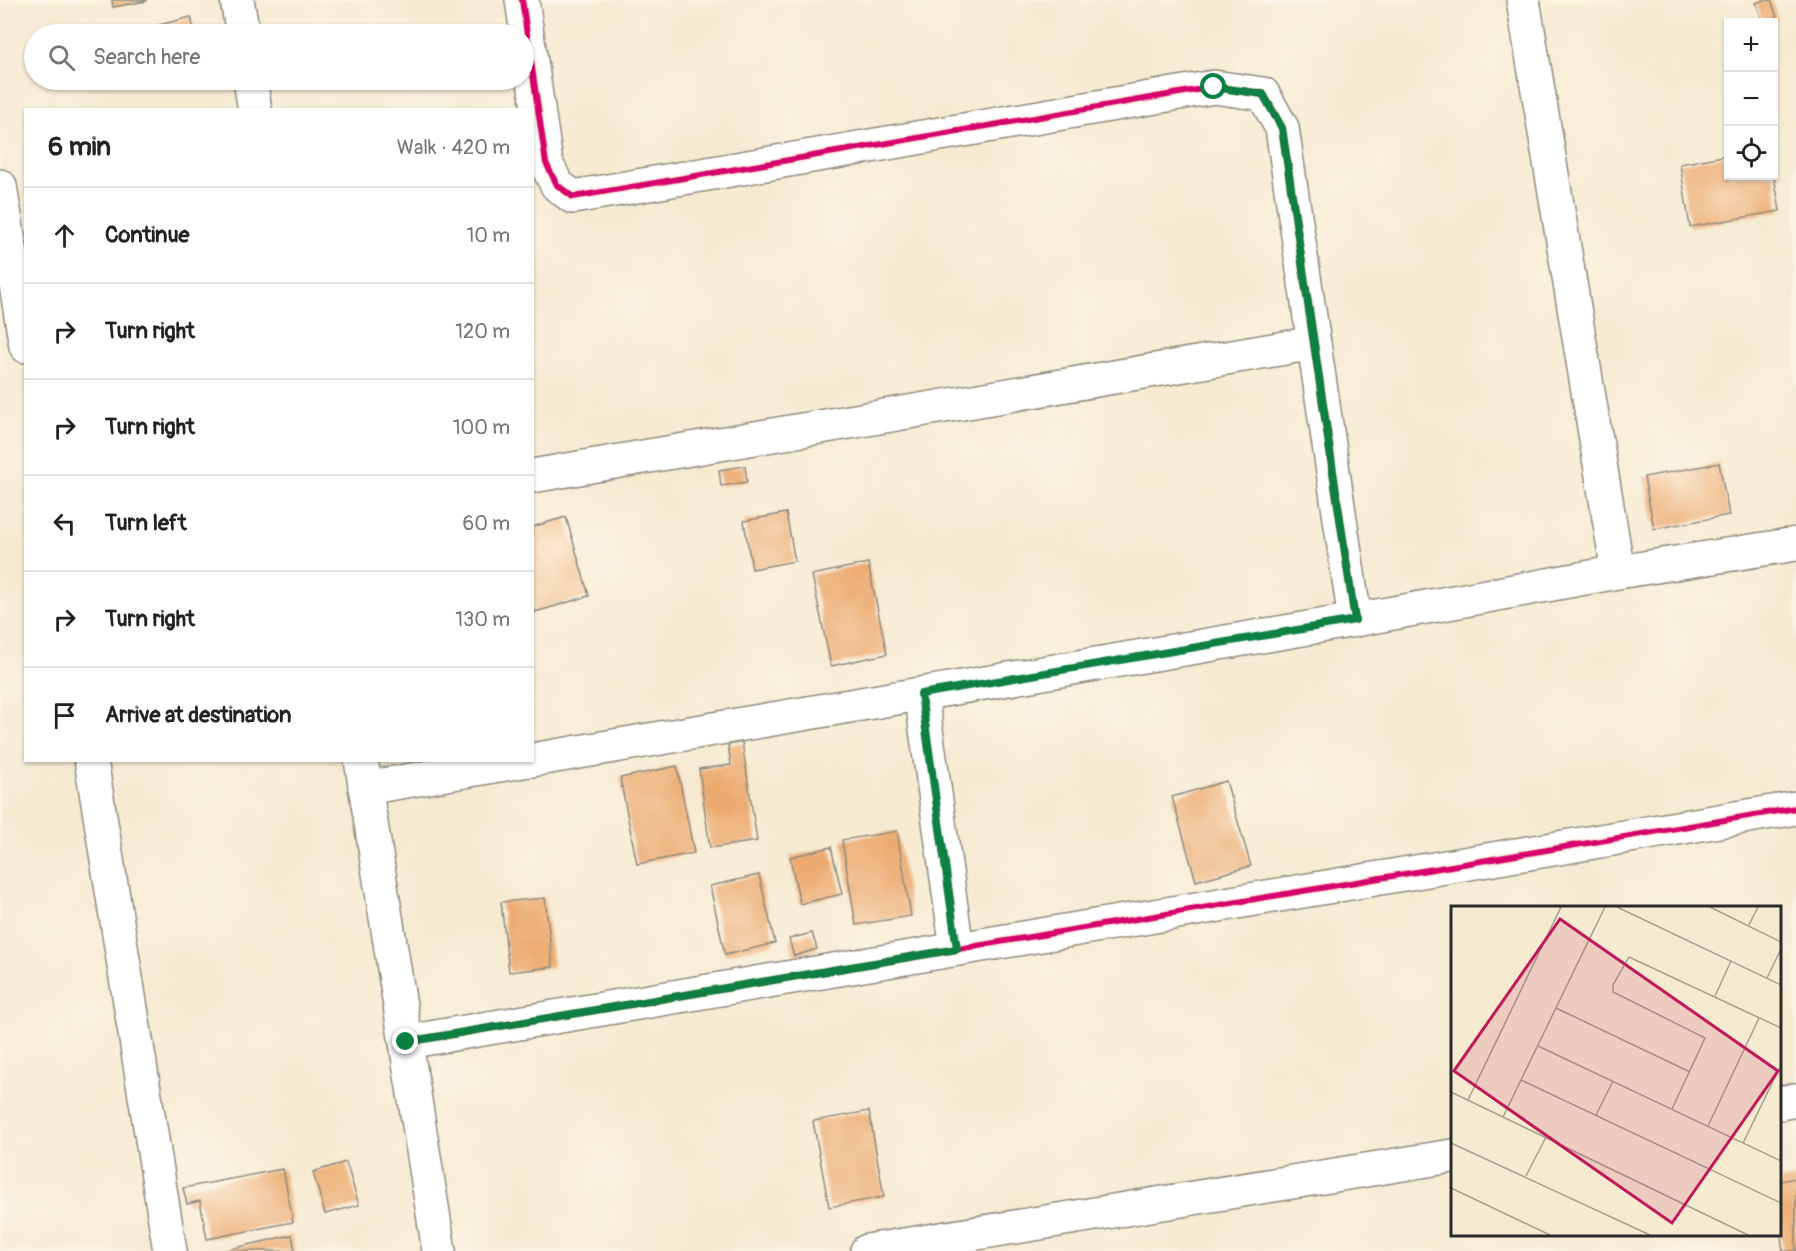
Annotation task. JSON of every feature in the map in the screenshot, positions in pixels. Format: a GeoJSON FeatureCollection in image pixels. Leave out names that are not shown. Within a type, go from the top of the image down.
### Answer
{"type":"FeatureCollection","features":[{"type":"Feature","properties":{"kind":"street"},"geometry":{"type":"LineString","coordinates":[[237,0],[241,24]]}},
{"type":"Feature","properties":{"kind":"street"},"geometry":{"type":"LineString","coordinates":[[522,0],[526,24]]}},
{"type":"Feature","properties":{"kind":"street"},"geometry":{"type":"LineString","coordinates":[[1523,0],[1618,572]]}},
{"type":"Feature","properties":{"kind":"street"},"geometry":{"type":"LineString","coordinates":[[534,82],[546,163],[557,185],[573,196],[1214,87],[1263,94],[1282,128],[1355,620]]}},
{"type":"Feature","properties":{"kind":"street"},"geometry":{"type":"LineString","coordinates":[[252,90],[255,108]]}},
{"type":"Feature","properties":{"kind":"street"},"geometry":{"type":"LineString","coordinates":[[0,186],[24,334]]}},
{"type":"Feature","properties":{"kind":"street"},"geometry":{"type":"LineString","coordinates":[[534,476],[1314,343]]}},
{"type":"Feature","properties":{"kind":"street"},"geometry":{"type":"LineString","coordinates":[[534,759],[1355,620],[1618,572],[1796,544]]}},
{"type":"Feature","properties":{"kind":"street"},"geometry":{"type":"LineString","coordinates":[[921,694],[957,949]]}},
{"type":"Feature","properties":{"kind":"street"},"geometry":{"type":"LineString","coordinates":[[92,762],[170,1251]]}},
{"type":"Feature","properties":{"kind":"street"},"geometry":{"type":"LineString","coordinates":[[439,1251],[363,775],[509,762]]}},
{"type":"Feature","properties":{"kind":"street"},"geometry":{"type":"LineString","coordinates":[[406,1042],[1796,808]]}},
{"type":"Feature","properties":{"kind":"street"},"geometry":{"type":"LineString","coordinates":[[1781,1103],[1796,1100]]}},
{"type":"Feature","properties":{"kind":"street"},"geometry":{"type":"LineString","coordinates":[[867,1251],[1451,1156]]}},
{"type":"Feature","properties":{"kind":"building"},"geometry":{"type":"Polygon","coordinates":[[[112,0],[146,0],[146,1],[113,7],[112,0]]]}},
{"type":"Feature","properties":{"kind":"building"},"geometry":{"type":"Polygon","coordinates":[[[1771,0],[1777,18],[1762,18],[1756,3],[1771,0]]]}},
{"type":"Feature","properties":{"kind":"building"},"geometry":{"type":"Polygon","coordinates":[[[191,17],[193,24],[163,24],[191,17]]]}},
{"type":"Feature","properties":{"kind":"building"},"geometry":{"type":"Polygon","coordinates":[[[1724,156],[1724,180],[1775,180],[1780,211],[1690,227],[1680,164],[1724,156]]]}},
{"type":"Feature","properties":{"kind":"building"},"geometry":{"type":"Polygon","coordinates":[[[1719,463],[1729,515],[1654,529],[1644,477],[1719,463]]]}},
{"type":"Feature","properties":{"kind":"building"},"geometry":{"type":"Polygon","coordinates":[[[745,466],[747,482],[721,486],[719,470],[745,466]]]}},
{"type":"Feature","properties":{"kind":"building"},"geometry":{"type":"Polygon","coordinates":[[[786,513],[795,561],[752,569],[744,521],[786,513]]]}},
{"type":"Feature","properties":{"kind":"building"},"geometry":{"type":"Polygon","coordinates":[[[566,517],[589,596],[535,612],[534,526],[566,517]]]}},
{"type":"Feature","properties":{"kind":"building"},"geometry":{"type":"Polygon","coordinates":[[[868,563],[887,654],[831,666],[812,575],[868,563]]]}},
{"type":"Feature","properties":{"kind":"building"},"geometry":{"type":"Polygon","coordinates":[[[742,742],[757,841],[710,848],[699,769],[731,765],[728,745],[742,742]]]}},
{"type":"Feature","properties":{"kind":"building"},"geometry":{"type":"Polygon","coordinates":[[[677,766],[694,853],[637,864],[620,778],[677,766]]]}},
{"type":"Feature","properties":{"kind":"building"},"geometry":{"type":"Polygon","coordinates":[[[1226,781],[1251,866],[1196,881],[1172,797],[1226,781]]]}},
{"type":"Feature","properties":{"kind":"building"},"geometry":{"type":"Polygon","coordinates":[[[897,831],[911,916],[856,925],[842,840],[897,831]]]}},
{"type":"Feature","properties":{"kind":"building"},"geometry":{"type":"Polygon","coordinates":[[[831,847],[842,894],[800,904],[790,857],[831,847]]]}},
{"type":"Feature","properties":{"kind":"building"},"geometry":{"type":"Polygon","coordinates":[[[759,875],[775,943],[725,955],[710,886],[759,875]]]}},
{"type":"Feature","properties":{"kind":"building"},"geometry":{"type":"Polygon","coordinates":[[[545,898],[553,967],[509,972],[501,902],[545,898]]]}},
{"type":"Feature","properties":{"kind":"building"},"geometry":{"type":"Polygon","coordinates":[[[812,933],[817,949],[794,956],[789,939],[812,933]]]}},
{"type":"Feature","properties":{"kind":"building"},"geometry":{"type":"Polygon","coordinates":[[[869,1111],[884,1197],[829,1207],[813,1121],[869,1111]]]}},
{"type":"Feature","properties":{"kind":"building"},"geometry":{"type":"Polygon","coordinates":[[[346,1162],[359,1205],[325,1214],[313,1172],[346,1162]]]}},
{"type":"Feature","properties":{"kind":"building"},"geometry":{"type":"Polygon","coordinates":[[[283,1169],[293,1222],[207,1239],[200,1201],[187,1204],[183,1188],[283,1169]]]}},
{"type":"Feature","properties":{"kind":"building"},"geometry":{"type":"Polygon","coordinates":[[[1796,1178],[1796,1251],[1783,1251],[1781,1181],[1796,1178]]]}},
{"type":"Feature","properties":{"kind":"building"},"geometry":{"type":"Polygon","coordinates":[[[292,1235],[295,1251],[226,1251],[226,1250],[292,1235]]]}},
{"type":"Feature","properties":{"kind":"cycle path"},"geometry":{"type":"LineString","coordinates":[[522,0],[526,24]]}},
{"type":"Feature","properties":{"kind":"cycle path"},"geometry":{"type":"LineString","coordinates":[[534,82],[546,163],[557,185],[573,197],[1214,87],[1263,94],[1282,128],[1355,620]]}},
{"type":"Feature","properties":{"kind":"cycle path"},"geometry":{"type":"LineString","coordinates":[[406,1042],[1796,808]]}},
{"type":"Feature","properties":{"kind":"route"},"geometry":{"type":"LineString","coordinates":[[406,1042],[957,949],[921,694],[1355,620],[1282,128],[1263,94],[1214,87]]}}]}
